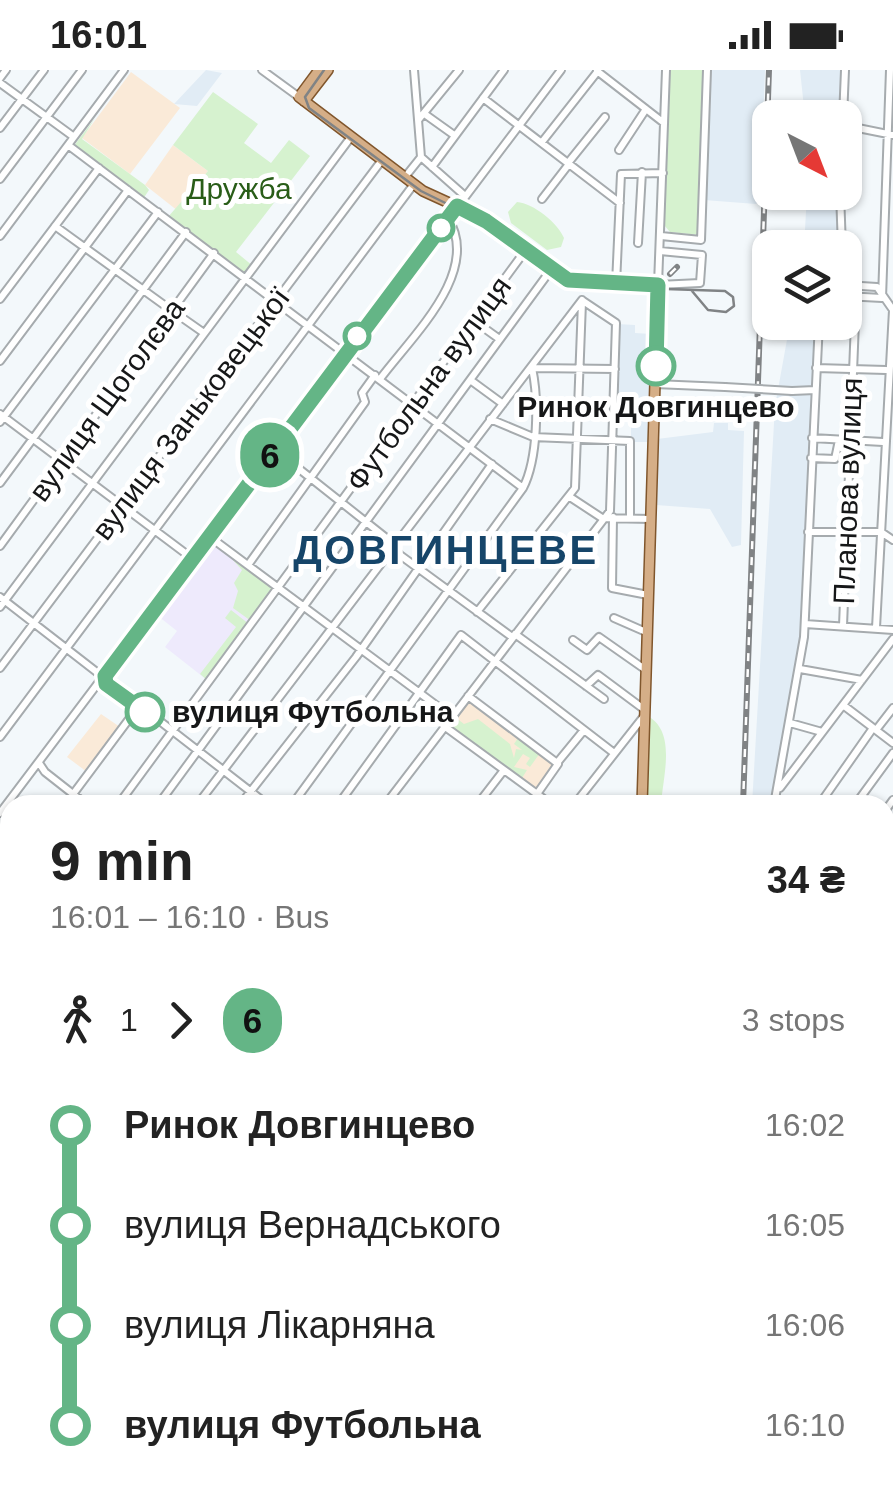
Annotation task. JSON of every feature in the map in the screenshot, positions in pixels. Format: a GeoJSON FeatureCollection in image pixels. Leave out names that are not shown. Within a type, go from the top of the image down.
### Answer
{"type":"FeatureCollection","features":[{"type":"Feature","properties":{"kind":"main road"},"geometry":{"type":"LineString","coordinates":[[302,99],[319,70]]}},
{"type":"Feature","properties":{"kind":"main road"},"geometry":{"type":"LineString","coordinates":[[302,99],[328,70]]}},
{"type":"Feature","properties":{"kind":"main road"},"geometry":{"type":"LineString","coordinates":[[302,99],[410,181],[486,221],[550,271],[574,282],[658,285],[642,795]]}},
{"type":"Feature","properties":{"kind":"street"},"geometry":{"type":"LineString","coordinates":[[6,70],[0,80],[74,137]]}},
{"type":"Feature","properties":{"kind":"street"},"geometry":{"type":"LineString","coordinates":[[0,128],[44,70]]}},
{"type":"Feature","properties":{"kind":"street"},"geometry":{"type":"LineString","coordinates":[[0,179],[82,70]]}},
{"type":"Feature","properties":{"kind":"street"},"geometry":{"type":"LineString","coordinates":[[0,236],[124,70]]}},
{"type":"Feature","properties":{"kind":"street"},"geometry":{"type":"LineString","coordinates":[[262,70],[302,99]]}},
{"type":"Feature","properties":{"kind":"street"},"geometry":{"type":"LineString","coordinates":[[0,737],[410,181],[422,153],[423,117],[414,70]]}},
{"type":"Feature","properties":{"kind":"street"},"geometry":{"type":"LineString","coordinates":[[423,117],[459,70]]}},
{"type":"Feature","properties":{"kind":"street"},"geometry":{"type":"LineString","coordinates":[[432,167],[504,70]]}},
{"type":"Feature","properties":{"kind":"street"},"geometry":{"type":"LineString","coordinates":[[14,795],[561,70]]}},
{"type":"Feature","properties":{"kind":"street"},"geometry":{"type":"LineString","coordinates":[[660,251],[702,255],[700,283],[658,285],[666,70]]}},
{"type":"Feature","properties":{"kind":"street"},"geometry":{"type":"LineString","coordinates":[[661,236],[702,240],[707,70]]}},
{"type":"Feature","properties":{"kind":"street"},"geometry":{"type":"LineString","coordinates":[[845,70],[845,100]]}},
{"type":"Feature","properties":{"kind":"street"},"geometry":{"type":"LineString","coordinates":[[882,298],[890,70]]}},
{"type":"Feature","properties":{"kind":"street"},"geometry":{"type":"LineString","coordinates":[[542,142],[597,71],[664,123]]}},
{"type":"Feature","properties":{"kind":"street"},"geometry":{"type":"LineString","coordinates":[[483,98],[620,202]]}},
{"type":"Feature","properties":{"kind":"street"},"geometry":{"type":"LineString","coordinates":[[620,150],[646,109]]}},
{"type":"Feature","properties":{"kind":"street"},"geometry":{"type":"LineString","coordinates":[[423,117],[454,135]]}},
{"type":"Feature","properties":{"kind":"street"},"geometry":{"type":"LineString","coordinates":[[542,199],[605,117]]}},
{"type":"Feature","properties":{"kind":"street"},"geometry":{"type":"LineString","coordinates":[[862,127],[890,133]]}},
{"type":"Feature","properties":{"kind":"street"},"geometry":{"type":"LineString","coordinates":[[255,795],[106,684],[105,676],[2,602],[351,137]]}},
{"type":"Feature","properties":{"kind":"street"},"geometry":{"type":"LineString","coordinates":[[68,145],[522,488]]}},
{"type":"Feature","properties":{"kind":"street"},"geometry":{"type":"LineString","coordinates":[[422,153],[465,196]]}},
{"type":"Feature","properties":{"kind":"street","name":"вулиця Заньковецької"},"geometry":{"type":"LineString","coordinates":[[0,668],[382,160]]}},
{"type":"Feature","properties":{"kind":"street"},"geometry":{"type":"LineString","coordinates":[[0,299],[99,168]]}},
{"type":"Feature","properties":{"kind":"street"},"geometry":{"type":"LineString","coordinates":[[616,285],[622,172],[663,173]]}},
{"type":"Feature","properties":{"kind":"street"},"geometry":{"type":"LineString","coordinates":[[638,243],[642,172]]}},
{"type":"Feature","properties":{"kind":"street"},"geometry":{"type":"LineString","coordinates":[[0,361],[128,190]]}},
{"type":"Feature","properties":{"kind":"street"},"geometry":{"type":"LineString","coordinates":[[158,212],[1,418],[193,559]]}},
{"type":"Feature","properties":{"kind":"street"},"geometry":{"type":"LineString","coordinates":[[248,565],[365,402],[362,393],[456,275],[458,234],[448,218]]}},
{"type":"Feature","properties":{"kind":"street"},"geometry":{"type":"LineString","coordinates":[[55,226],[204,334]]}},
{"type":"Feature","properties":{"kind":"street"},"geometry":{"type":"LineString","coordinates":[[0,483],[186,232]]}},
{"type":"Feature","properties":{"kind":"street","name":"Футбольна вулиця"},"geometry":{"type":"LineString","coordinates":[[126,795],[525,251]]}},
{"type":"Feature","properties":{"kind":"street","name":"вулиця Щоголєва"},"geometry":{"type":"LineString","coordinates":[[0,546],[214,253]]}},
{"type":"Feature","properties":{"kind":"street"},"geometry":{"type":"LineString","coordinates":[[166,795],[473,382],[498,338],[550,271]]}},
{"type":"Feature","properties":{"kind":"street"},"geometry":{"type":"LineString","coordinates":[[862,286],[877,287],[893,310],[884,407],[876,628]]}},
{"type":"Feature","properties":{"kind":"street"},"geometry":{"type":"LineString","coordinates":[[862,296],[882,298]]}},
{"type":"Feature","properties":{"kind":"street"},"geometry":{"type":"LineString","coordinates":[[204,795],[582,300]]}},
{"type":"Feature","properties":{"kind":"street"},"geometry":{"type":"LineString","coordinates":[[477,612],[575,488],[582,300]]}},
{"type":"Feature","properties":{"kind":"street"},"geometry":{"type":"LineString","coordinates":[[392,795],[610,510],[616,323],[582,300]]}},
{"type":"Feature","properties":{"kind":"street"},"geometry":{"type":"LineString","coordinates":[[473,320],[498,338]]}},
{"type":"Feature","properties":{"kind":"street"},"geometry":{"type":"LineString","coordinates":[[777,795],[800,669],[818,340]]}},
{"type":"Feature","properties":{"kind":"street","name":"Планова вулиця"},"geometry":{"type":"LineString","coordinates":[[843,626],[854,340]]}},
{"type":"Feature","properties":{"kind":"street"},"geometry":{"type":"LineString","coordinates":[[532,368],[614,369]]}},
{"type":"Feature","properties":{"kind":"street"},"geometry":{"type":"LineString","coordinates":[[299,795],[522,488],[530,472],[533,437],[532,368]]}},
{"type":"Feature","properties":{"kind":"street"},"geometry":{"type":"LineString","coordinates":[[816,368],[886,370]]}},
{"type":"Feature","properties":{"kind":"street"},"geometry":{"type":"LineString","coordinates":[[473,382],[503,404]]}},
{"type":"Feature","properties":{"kind":"street"},"geometry":{"type":"LineString","coordinates":[[655,384],[815,390]]}},
{"type":"Feature","properties":{"kind":"street"},"geometry":{"type":"LineString","coordinates":[[884,407],[893,394]]}},
{"type":"Feature","properties":{"kind":"street"},"geometry":{"type":"LineString","coordinates":[[490,419],[533,437],[631,442],[630,517]]}},
{"type":"Feature","properties":{"kind":"street"},"geometry":{"type":"LineString","coordinates":[[812,438],[883,442]]}},
{"type":"Feature","properties":{"kind":"street"},"geometry":{"type":"LineString","coordinates":[[811,458],[835,460],[839,440]]}},
{"type":"Feature","properties":{"kind":"street"},"geometry":{"type":"LineString","coordinates":[[274,449],[417,567],[604,699]]}},
{"type":"Feature","properties":{"kind":"street"},"geometry":{"type":"LineString","coordinates":[[248,795],[362,649],[492,464]]}},
{"type":"Feature","properties":{"kind":"street"},"geometry":{"type":"LineString","coordinates":[[882,477],[893,484]]}},
{"type":"Feature","properties":{"kind":"street"},"geometry":{"type":"LineString","coordinates":[[570,497],[604,518],[651,519]]}},
{"type":"Feature","properties":{"kind":"street"},"geometry":{"type":"LineString","coordinates":[[613,516],[612,588],[648,595]]}},
{"type":"Feature","properties":{"kind":"street"},"geometry":{"type":"LineString","coordinates":[[808,532],[881,532],[893,540]]}},
{"type":"Feature","properties":{"kind":"street"},"geometry":{"type":"LineString","coordinates":[[210,537],[452,717]]}},
{"type":"Feature","properties":{"kind":"street"},"geometry":{"type":"LineString","coordinates":[[614,618],[646,632]]}},
{"type":"Feature","properties":{"kind":"street"},"geometry":{"type":"LineString","coordinates":[[804,624],[893,630]]}},
{"type":"Feature","properties":{"kind":"street"},"geometry":{"type":"LineString","coordinates":[[345,795],[461,635],[614,753]]}},
{"type":"Feature","properties":{"kind":"street"},"geometry":{"type":"LineString","coordinates":[[574,640],[587,650],[599,637],[646,670]]}},
{"type":"Feature","properties":{"kind":"street"},"geometry":{"type":"LineString","coordinates":[[779,790],[893,639]]}},
{"type":"Feature","properties":{"kind":"street"},"geometry":{"type":"LineString","coordinates":[[800,669],[862,680]]}},
{"type":"Feature","properties":{"kind":"street"},"geometry":{"type":"LineString","coordinates":[[582,795],[644,713],[598,675],[586,686]]}},
{"type":"Feature","properties":{"kind":"street"},"geometry":{"type":"LineString","coordinates":[[444,726],[537,794],[560,766],[468,696]]}},
{"type":"Feature","properties":{"kind":"street"},"geometry":{"type":"LineString","coordinates":[[843,705],[893,743]]}},
{"type":"Feature","properties":{"kind":"street"},"geometry":{"type":"LineString","coordinates":[[39,762],[45,772],[74,794],[138,707]]}},
{"type":"Feature","properties":{"kind":"street"},"geometry":{"type":"LineString","coordinates":[[826,795],[893,708]]}},
{"type":"Feature","properties":{"kind":"street"},"geometry":{"type":"LineString","coordinates":[[790,723],[822,732]]}},
{"type":"Feature","properties":{"kind":"street"},"geometry":{"type":"LineString","coordinates":[[557,763],[584,730]]}},
{"type":"Feature","properties":{"kind":"street"},"geometry":{"type":"LineString","coordinates":[[862,795],[893,753]]}},
{"type":"Feature","properties":{"kind":"street"},"geometry":{"type":"LineString","coordinates":[[485,795],[504,770]]}},
{"type":"Feature","properties":{"kind":"shaded area"},"geometry":{"type":"Polygon","coordinates":[[[206,70],[222,73],[197,106],[174,104],[206,70]]]}},
{"type":"Feature","properties":{"kind":"shaded area"},"geometry":{"type":"Polygon","coordinates":[[[709,70],[765,70],[764,100],[752,100],[752,204],[704,200],[709,70]]]}},
{"type":"Feature","properties":{"kind":"shaded area"},"geometry":{"type":"Polygon","coordinates":[[[800,70],[845,70],[844,100],[803,100],[800,70]]]}},
{"type":"Feature","properties":{"kind":"shaded area"},"geometry":{"type":"Polygon","coordinates":[[[131,72],[180,108],[130,174],[82,138],[131,72]]]}},
{"type":"Feature","properties":{"kind":"shaded area"},"geometry":{"type":"Polygon","coordinates":[[[173,145],[208,171],[178,211],[145,185],[173,145]]]}},
{"type":"Feature","properties":{"kind":"shaded area"},"geometry":{"type":"Polygon","coordinates":[[[806,210],[841,210],[841,230],[805,230],[806,210]]]}},
{"type":"Feature","properties":{"kind":"shaded area"},"geometry":{"type":"Polygon","coordinates":[[[617,324],[635,325],[635,333],[651,334],[650,442],[631,442],[631,401],[615,401],[617,324]]]}},
{"type":"Feature","properties":{"kind":"shaded area"},"geometry":{"type":"Polygon","coordinates":[[[787,340],[818,340],[804,637],[776,795],[753,795],[775,406],[787,340]]]}},
{"type":"Feature","properties":{"kind":"shaded area"},"geometry":{"type":"Polygon","coordinates":[[[714,423],[728,423],[728,430],[744,431],[741,545],[732,547],[710,509],[656,505],[657,439],[713,432],[714,423]]]}},
{"type":"Feature","properties":{"kind":"shaded area"},"geometry":{"type":"Polygon","coordinates":[[[217,543],[275,588],[207,680],[165,647],[177,631],[158,616],[217,543]]]}},
{"type":"Feature","properties":{"kind":"shaded area"},"geometry":{"type":"Polygon","coordinates":[[[468,696],[560,766],[537,794],[444,726],[468,696]]]}},
{"type":"Feature","properties":{"kind":"shaded area"},"geometry":{"type":"Polygon","coordinates":[[[101,714],[120,727],[87,772],[67,757],[101,714]]]}},
{"type":"Feature","properties":{"kind":"green space"},"geometry":{"type":"Polygon","coordinates":[[[668,70],[705,70],[699,235],[670,232],[664,225],[668,70]]]}},
{"type":"Feature","properties":{"kind":"green space","name":"Дружба"},"geometry":{"type":"Polygon","coordinates":[[[213,92],[258,124],[244,143],[271,163],[289,140],[310,156],[236,252],[253,266],[246,274],[168,217],[208,171],[173,145],[213,92]]]}},
{"type":"Feature","properties":{"kind":"green space"},"geometry":{"type":"Polygon","coordinates":[[[95,118],[82,139],[145,185],[149,190],[143,199],[73,147],[95,118]]]}},
{"type":"Feature","properties":{"kind":"green space"},"geometry":{"type":"Polygon","coordinates":[[[517,202],[551,220],[564,238],[561,247],[547,250],[511,223],[508,212],[517,202]]]}},
{"type":"Feature","properties":{"kind":"green space"},"geometry":{"type":"Polygon","coordinates":[[[221,547],[275,588],[251,621],[233,608],[238,591],[234,583],[242,570],[221,547]]]}},
{"type":"Feature","properties":{"kind":"green space"},"geometry":{"type":"Polygon","coordinates":[[[231,610],[249,624],[207,680],[200,674],[236,627],[225,618],[231,610]]]}},
{"type":"Feature","properties":{"kind":"green space"},"geometry":{"type":"Polygon","coordinates":[[[644,714],[661,730],[666,754],[662,795],[641,795],[644,714]]]}},
{"type":"Feature","properties":{"kind":"green space"},"geometry":{"type":"Polygon","coordinates":[[[455,717],[464,724],[478,719],[510,744],[514,758],[516,749],[522,750],[514,744],[518,738],[540,753],[530,767],[526,764],[530,758],[523,754],[514,767],[527,770],[522,778],[537,791],[448,726],[455,717]]]}},
{"type":"Feature","properties":{"kind":"tram line"},"geometry":{"type":"LineString","coordinates":[[324,70],[305,97],[309,108],[421,191],[480,220],[556,278],[578,286],[725,291],[733,297],[734,306],[726,312],[708,310],[692,291]]}},
{"type":"Feature","properties":{"kind":"railway"},"geometry":{"type":"LineString","coordinates":[[743,795],[769,70]]}},
{"type":"Feature","properties":{"kind":"railway"},"geometry":{"type":"LineString","coordinates":[[670,274],[677,267]]}},
{"type":"Feature","properties":{"kind":"bus line","name":"6"},"geometry":{"type":"LineString","coordinates":[[145,712],[106,684],[105,676],[457,206],[486,221],[568,280],[658,285],[656,366]]}},
{"type":"Feature","properties":{"kind":"place","name":"Ринок Довгинцево"},"geometry":{"type":"Point","coordinates":[656,366]}},
{"type":"Feature","properties":{"kind":"place","name":"вулиця Футбольна"},"geometry":{"type":"Point","coordinates":[145,712]}},
{"type":"Feature","properties":{"kind":"district","name":"ДОВГИНЦЕВЕ"},"geometry":{"type":"Point","coordinates":[446,550]}}]}
